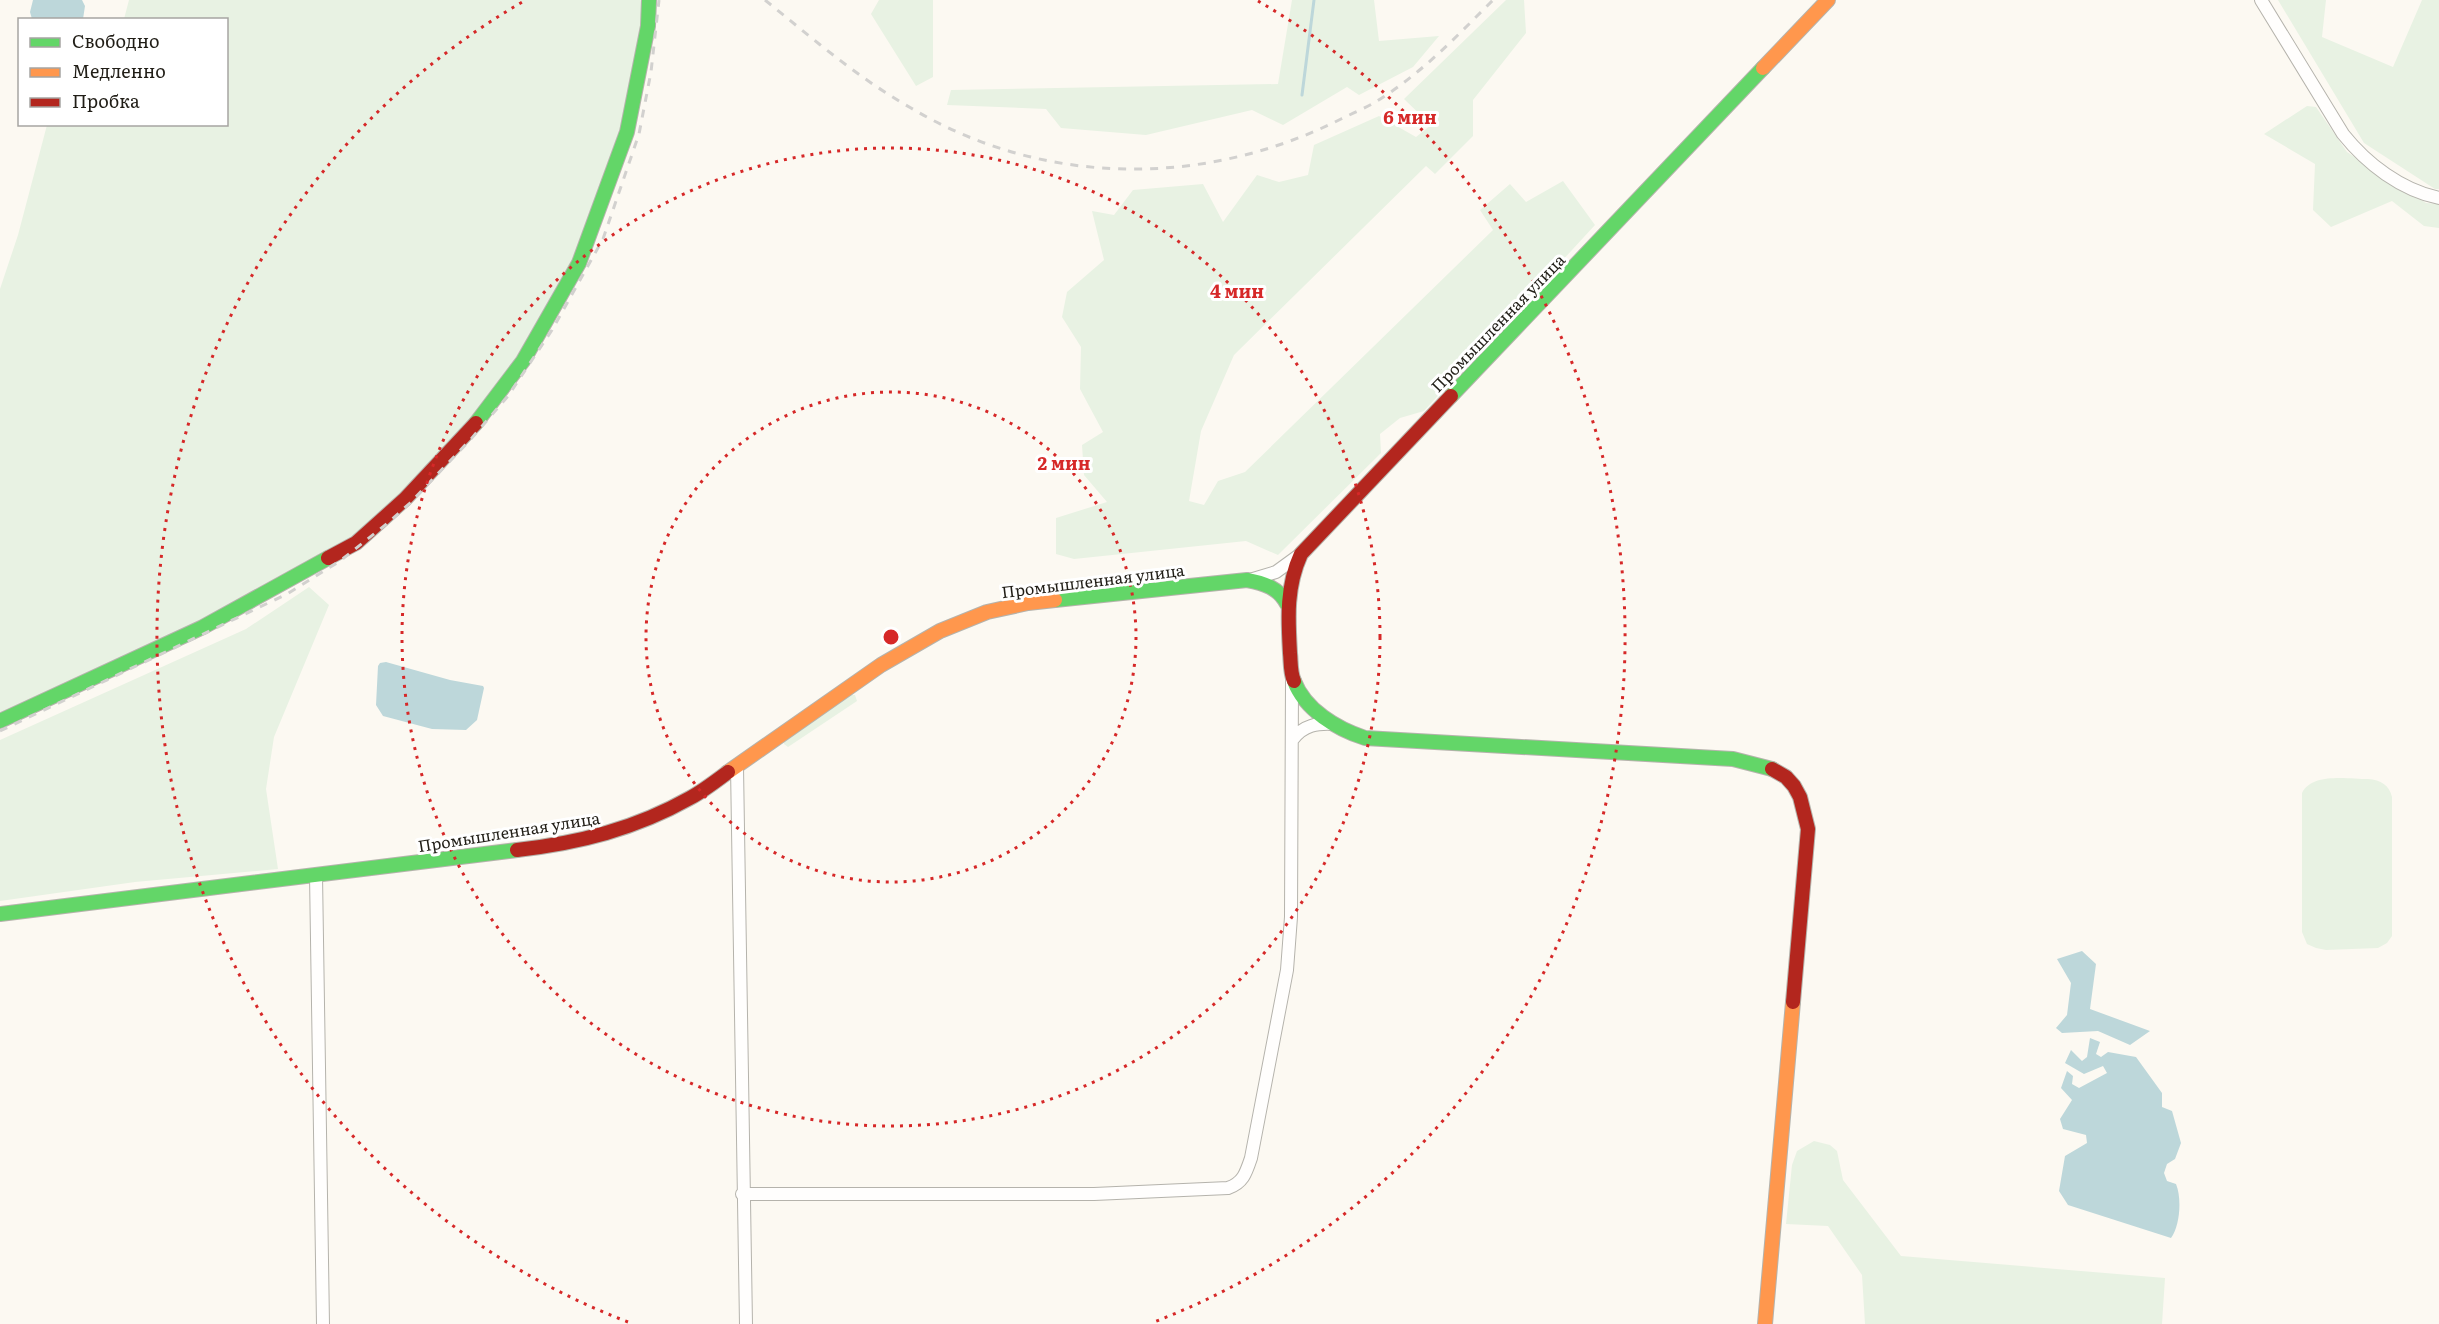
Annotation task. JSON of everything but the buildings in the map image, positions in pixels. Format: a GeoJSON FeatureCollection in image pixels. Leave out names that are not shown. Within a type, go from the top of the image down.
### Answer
{"type":"FeatureCollection","features":[{"type":"Feature","properties":{"kind":"street"},"geometry":{"type":"LineString","coordinates":[[0,721],[203,627],[356,543],[405,499],[471,430],[523,361],[579,263],[627,132],[648,26],[649,0]]}},
{"type":"Feature","properties":{"kind":"street","name":"Промышленная улица"},"geometry":{"type":"LineString","coordinates":[[1287,604],[1292,576],[1301,554],[1828,0]]}},
{"type":"Feature","properties":{"kind":"street"},"geometry":{"type":"LineString","coordinates":[[2261,0],[2343,134],[2355,149],[2376,168],[2406,187],[2423,195],[2439,198]]}},
{"type":"Feature","properties":{"kind":"street"},"geometry":{"type":"LineString","coordinates":[[1247,580],[1276,572],[1301,554]]}},
{"type":"Feature","properties":{"kind":"street","name":"Промышленная улица"},"geometry":{"type":"LineString","coordinates":[[0,914],[537,848],[602,836],[653,818],[691,798],[881,665],[940,631],[987,612],[1028,603],[1247,580],[1277,590],[1287,604]]}},
{"type":"Feature","properties":{"kind":"street"},"geometry":{"type":"LineString","coordinates":[[742,1194],[1094,1194],[1228,1188],[1238,1185],[1246,1175],[1251,1158],[1287,970],[1291,918],[1293,739],[1287,604]]}},
{"type":"Feature","properties":{"kind":"street"},"geometry":{"type":"LineString","coordinates":[[1292,678],[1308,703],[1334,724],[1353,735],[1365,738],[1733,759],[1766,765],[1784,775],[1797,788],[1804,806],[1808,829],[1765,1324]]}},
{"type":"Feature","properties":{"kind":"street"},"geometry":{"type":"LineString","coordinates":[[1293,739],[1306,727],[1316,724],[1334,724]]}},
{"type":"Feature","properties":{"kind":"street"},"geometry":{"type":"LineString","coordinates":[[737,767],[740,814],[742,1194],[746,1324]]}},
{"type":"Feature","properties":{"kind":"street"},"geometry":{"type":"LineString","coordinates":[[316,875],[323,1324]]}},
{"type":"Feature","properties":{"kind":"green space"},"geometry":{"type":"Polygon","coordinates":[[[129,0],[649,0],[627,132],[579,263],[523,361],[356,543],[0,721],[0,289],[18,235],[47,126],[228,126],[228,18],[124,18],[129,0]]]}},
{"type":"Feature","properties":{"kind":"green space"},"geometry":{"type":"Polygon","coordinates":[[[879,0],[933,0],[933,77],[916,86],[871,14],[879,0]]]}},
{"type":"Feature","properties":{"kind":"green space"},"geometry":{"type":"Polygon","coordinates":[[[1292,0],[1374,0],[1379,41],[1439,36],[1413,67],[1359,95],[1347,87],[1283,125],[1252,110],[1146,135],[1061,128],[1046,109],[947,105],[951,90],[1278,84],[1292,0]]]}},
{"type":"Feature","properties":{"kind":"green space"},"geometry":{"type":"Polygon","coordinates":[[[1506,0],[1524,0],[1526,33],[1473,100],[1473,136],[1435,174],[1426,166],[1234,355],[1201,431],[1189,501],[1204,505],[1218,481],[1245,472],[1493,230],[1480,210],[1510,184],[1526,202],[1563,181],[1595,225],[1424,411],[1400,418],[1380,434],[1381,453],[1278,555],[1246,541],[1074,559],[1056,554],[1056,518],[1107,502],[1084,475],[1082,445],[1103,432],[1080,389],[1081,347],[1062,317],[1067,292],[1104,260],[1092,211],[1114,215],[1133,190],[1203,184],[1223,222],[1257,175],[1279,182],[1308,175],[1314,145],[1379,116],[1416,137],[1431,125],[1404,99],[1506,0]]]}},
{"type":"Feature","properties":{"kind":"green space"},"geometry":{"type":"Polygon","coordinates":[[[2278,0],[2326,0],[2322,37],[2393,67],[2422,0],[2439,0],[2439,189],[2435,189],[2364,143],[2278,0]]]}},
{"type":"Feature","properties":{"kind":"green space"},"geometry":{"type":"Polygon","coordinates":[[[2307,106],[2316,107],[2347,152],[2426,203],[2439,204],[2439,228],[2424,226],[2392,201],[2331,227],[2313,210],[2315,164],[2264,134],[2307,106]]]}},
{"type":"Feature","properties":{"kind":"green space"},"geometry":{"type":"Polygon","coordinates":[[[309,587],[329,605],[274,737],[266,789],[278,869],[135,882],[0,901],[0,740],[246,629],[309,587]]]}},
{"type":"Feature","properties":{"kind":"green space"},"geometry":{"type":"Polygon","coordinates":[[[850,695],[855,695],[857,701],[788,747],[784,744],[784,742],[850,695]]]}},
{"type":"Feature","properties":{"kind":"green space"},"geometry":{"type":"Polygon","coordinates":[[[2322,779],[2368,779],[2384,784],[2392,797],[2392,936],[2387,943],[2378,948],[2326,950],[2316,948],[2307,944],[2302,932],[2302,793],[2307,786],[2322,779]]]}},
{"type":"Feature","properties":{"kind":"green space"},"geometry":{"type":"Polygon","coordinates":[[[1814,1141],[1830,1145],[1837,1151],[1843,1180],[1901,1256],[2165,1278],[2162,1324],[1865,1324],[1862,1275],[1828,1226],[1786,1224],[1792,1165],[1797,1151],[1814,1141]]]}},
{"type":"Feature","properties":{"kind":"water"},"geometry":{"type":"Polygon","coordinates":[[[33,0],[82,0],[85,6],[83,18],[32,18],[30,12],[33,0]]]}},
{"type":"Feature","properties":{"kind":"water"},"geometry":{"type":"Polygon","coordinates":[[[386,662],[450,680],[483,686],[477,720],[466,730],[432,729],[383,716],[376,705],[378,666],[386,662]]]}},
{"type":"Feature","properties":{"kind":"water"},"geometry":{"type":"Polygon","coordinates":[[[2082,951],[2096,964],[2090,1009],[2150,1031],[2130,1045],[2098,1031],[2062,1033],[2056,1028],[2067,1015],[2071,983],[2057,959],[2082,951]]]}},
{"type":"Feature","properties":{"kind":"water"},"geometry":{"type":"Polygon","coordinates":[[[2090,1038],[2100,1042],[2096,1054],[2101,1057],[2108,1052],[2136,1057],[2162,1093],[2162,1107],[2172,1111],[2181,1143],[2175,1159],[2167,1164],[2164,1173],[2167,1181],[2176,1184],[2179,1197],[2178,1219],[2171,1238],[2068,1205],[2059,1191],[2065,1156],[2087,1143],[2086,1135],[2063,1129],[2060,1119],[2072,1100],[2061,1088],[2067,1071],[2073,1076],[2072,1084],[2079,1088],[2107,1073],[2103,1066],[2084,1074],[2065,1063],[2071,1050],[2082,1061],[2087,1057],[2090,1038]]]}},
{"type":"Feature","properties":{"kind":"waterway"},"geometry":{"type":"LineString","coordinates":[[1302,95],[1314,0]]}},
{"type":"Feature","properties":{"kind":"railway"},"geometry":{"type":"LineString","coordinates":[[0,731],[287,594],[340,561],[389,522],[471,439],[508,396],[552,330],[603,239],[639,134],[651,72],[659,0]]}},
{"type":"Feature","properties":{"kind":"railway"},"geometry":{"type":"LineString","coordinates":[[765,0],[872,84],[911,108],[962,134],[1015,153],[1069,164],[1124,169],[1180,167],[1235,158],[1289,142],[1341,119],[1373,104],[1409,79],[1493,0]]}},
{"type":"Feature","properties":{"kind":"traffic: fast"},"geometry":{"type":"LineString","coordinates":[[476,423],[523,361],[579,263],[627,132],[648,26],[649,0]]}},
{"type":"Feature","properties":{"kind":"traffic: fast"},"geometry":{"type":"LineString","coordinates":[[1451,396],[1763,68]]}},
{"type":"Feature","properties":{"kind":"traffic: fast"},"geometry":{"type":"LineString","coordinates":[[0,721],[203,627],[328,558]]}},
{"type":"Feature","properties":{"kind":"traffic: fast"},"geometry":{"type":"LineString","coordinates":[[1055,600],[1247,580],[1270,587],[1280,594],[1287,604]]}},
{"type":"Feature","properties":{"kind":"traffic: fast"},"geometry":{"type":"LineString","coordinates":[[1294,681],[1306,701],[1323,717],[1365,738],[1733,759],[1772,769]]}},
{"type":"Feature","properties":{"kind":"traffic: fast"},"geometry":{"type":"LineString","coordinates":[[0,914],[517,850]]}},
{"type":"Feature","properties":{"kind":"traffic: slow"},"geometry":{"type":"LineString","coordinates":[[1763,68],[1828,0]]}},
{"type":"Feature","properties":{"kind":"traffic: slow"},"geometry":{"type":"LineString","coordinates":[[728,772],[881,665],[940,631],[987,612],[1055,600]]}},
{"type":"Feature","properties":{"kind":"traffic: slow"},"geometry":{"type":"LineString","coordinates":[[1765,1324],[1793,1002]]}},
{"type":"Feature","properties":{"kind":"traffic: jam"},"geometry":{"type":"LineString","coordinates":[[1294,681],[1291,663],[1289,603],[1293,578],[1301,554],[1451,396]]}},
{"type":"Feature","properties":{"kind":"traffic: jam"},"geometry":{"type":"LineString","coordinates":[[328,558],[356,543],[405,499],[476,423]]}},
{"type":"Feature","properties":{"kind":"traffic: jam"},"geometry":{"type":"LineString","coordinates":[[1772,769],[1786,777],[1794,786],[1800,797],[1808,829],[1793,1002]]}},
{"type":"Feature","properties":{"kind":"traffic: jam"},"geometry":{"type":"LineString","coordinates":[[517,850],[584,839],[627,826],[690,798],[728,772]]}}]}
